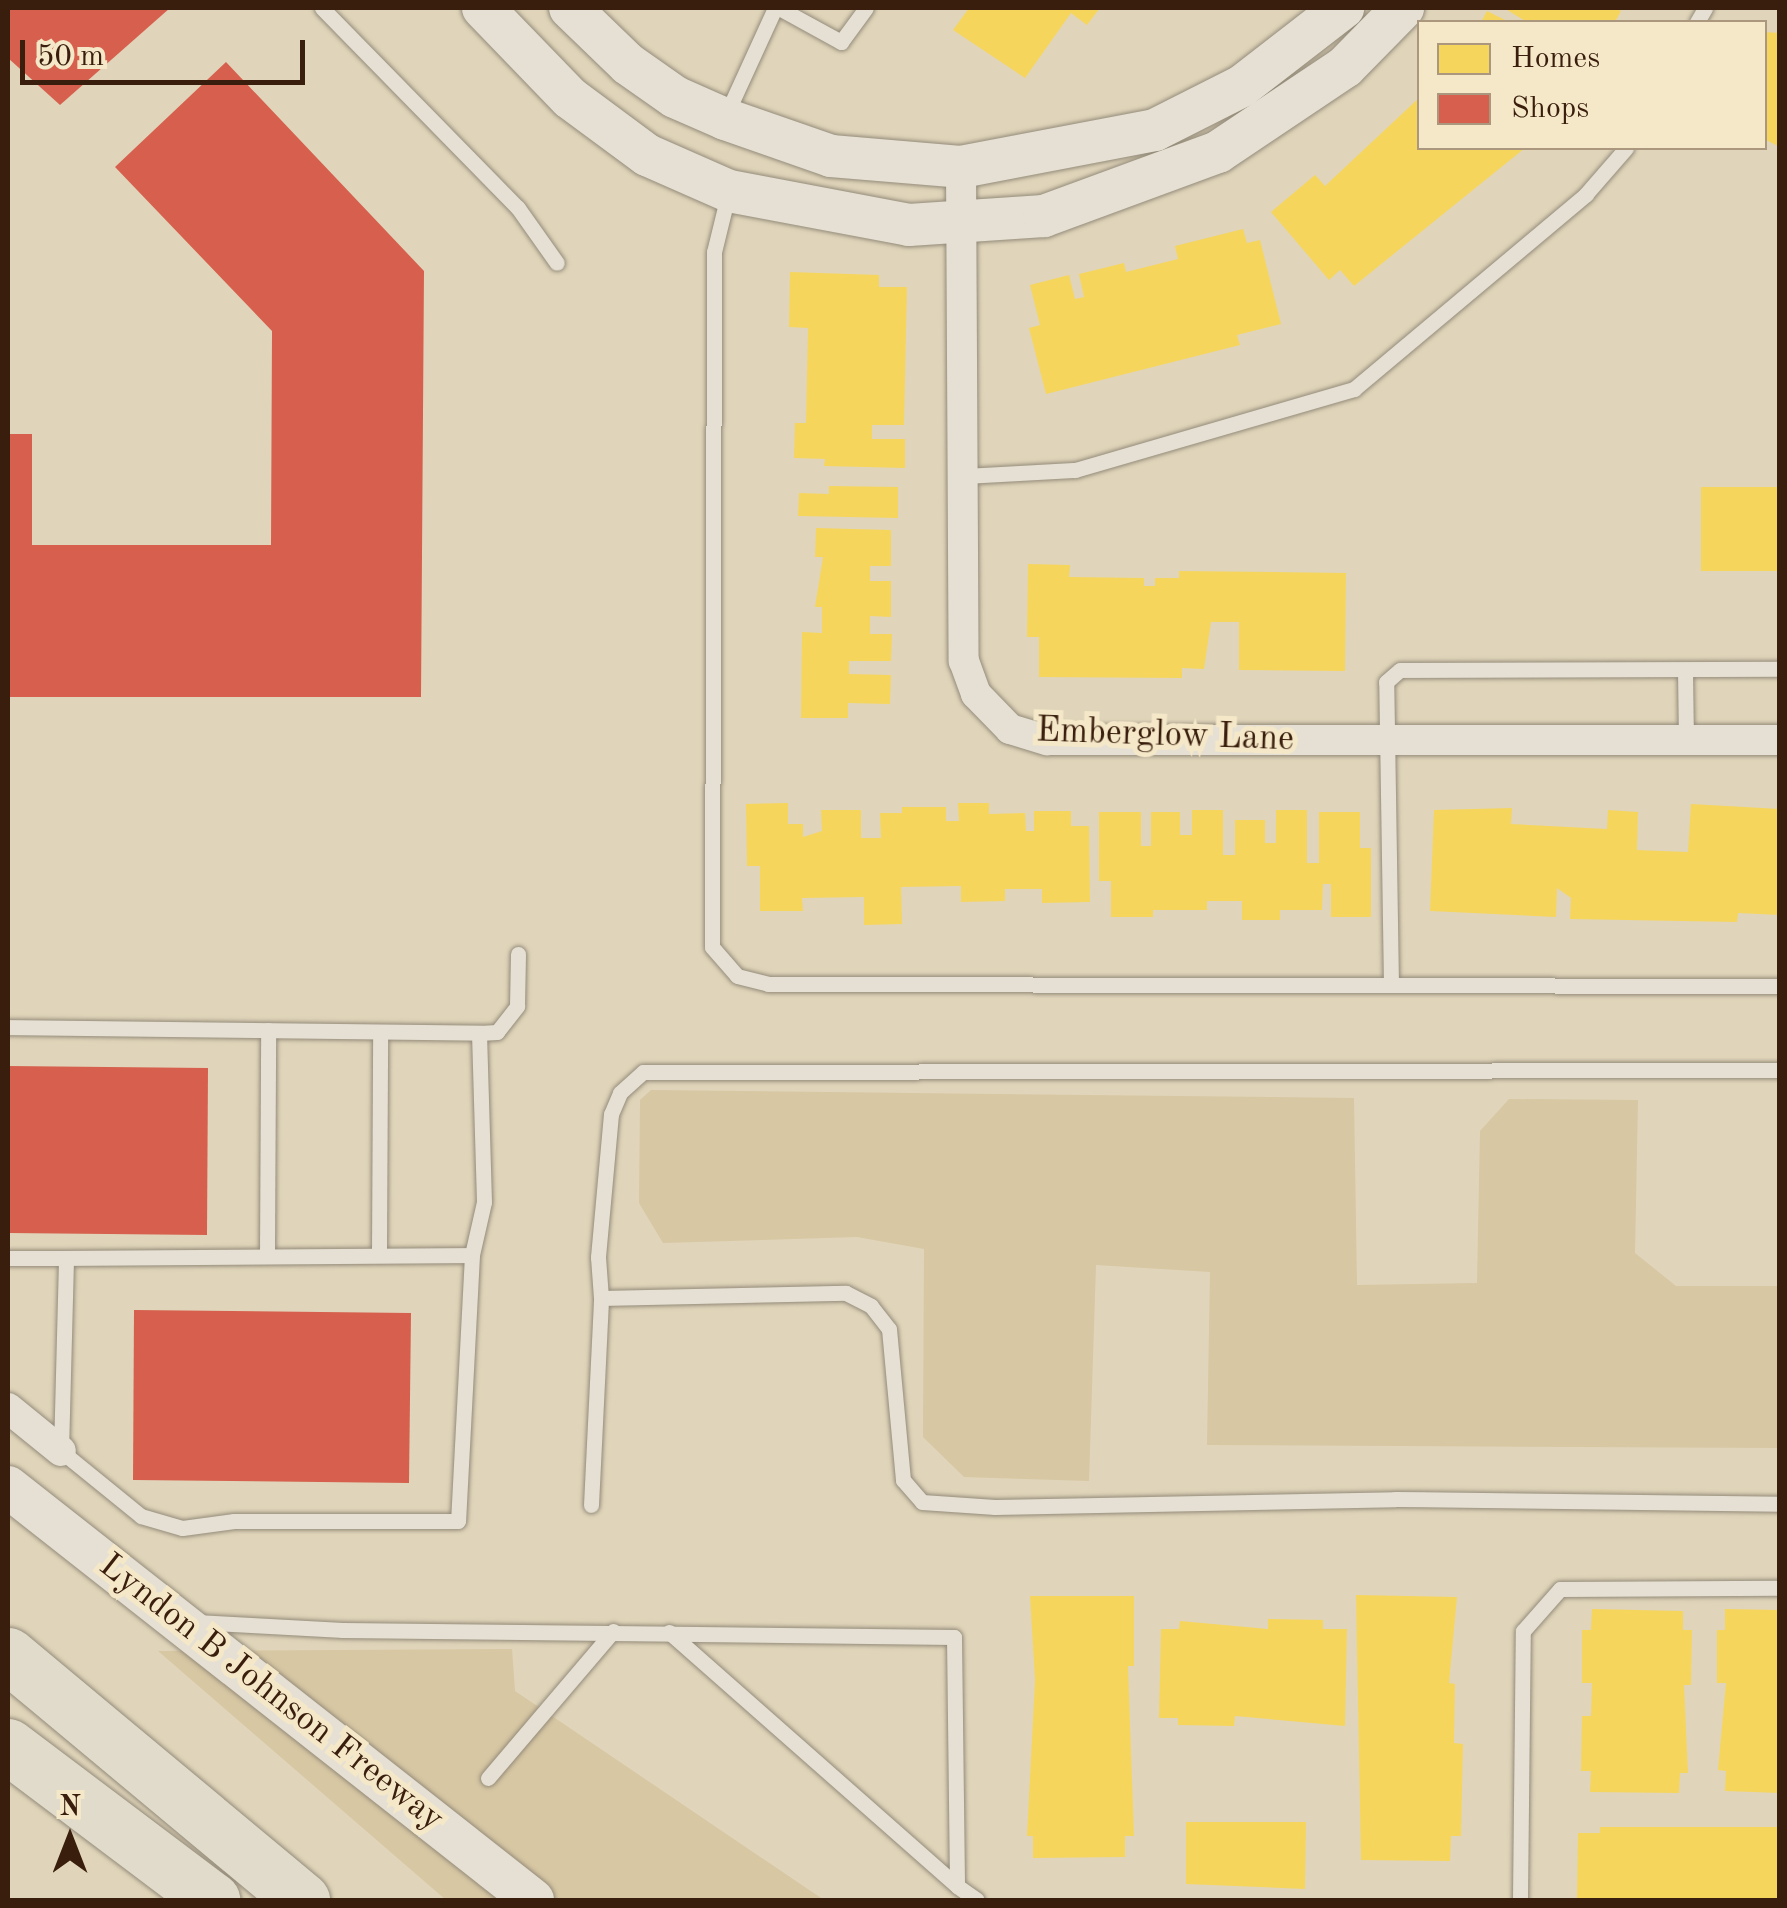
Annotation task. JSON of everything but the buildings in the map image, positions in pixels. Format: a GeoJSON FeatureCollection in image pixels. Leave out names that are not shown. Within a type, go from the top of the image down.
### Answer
{"type":"FeatureCollection","features":[{"type":"Feature","properties":{"kind":"highway"},"geometry":{"type":"LineString","coordinates":[[8,1655],[302,1900]]}},
{"type":"Feature","properties":{"kind":"highway"},"geometry":{"type":"LineString","coordinates":[[8,1746],[212,1900]]}},
{"type":"Feature","properties":{"kind":"street"},"geometry":{"type":"LineString","coordinates":[[483,8],[610,130],[646,155],[728,191],[804,210],[909,225],[963,225],[1044,216],[1218,152],[1345,67],[1403,8]]}},
{"type":"Feature","properties":{"kind":"street"},"geometry":{"type":"LineString","coordinates":[[570,8],[628,64],[675,97],[725,119],[831,156],[961,166],[1155,130],[1242,86],[1344,8]]}},
{"type":"Feature","properties":{"kind":"street","name":"Emberglow Lane"},"geometry":{"type":"LineString","coordinates":[[961,166],[964,662],[976,694],[1010,729],[1048,740],[1780,740]]}},
{"type":"Feature","properties":{"kind":"street"},"geometry":{"type":"LineString","coordinates":[[8,1408],[62,1450]]}},
{"type":"Feature","properties":{"kind":"street","name":"Lyndon B Johnson Freeway"},"geometry":{"type":"LineString","coordinates":[[8,1488],[183,1621],[533,1900]]}},
{"type":"Feature","properties":{"kind":"lane"},"geometry":{"type":"LineString","coordinates":[[322,8],[518,208],[557,262]]}},
{"type":"Feature","properties":{"kind":"lane"},"geometry":{"type":"LineString","coordinates":[[725,119],[777,8],[841,42],[866,8]]}},
{"type":"Feature","properties":{"kind":"lane"},"geometry":{"type":"LineString","coordinates":[[963,476],[1074,470],[1354,390],[1586,194],[1624,150]]}},
{"type":"Feature","properties":{"kind":"lane"},"geometry":{"type":"LineString","coordinates":[[728,191],[714,272],[712,947],[737,976],[768,984],[1780,986]]}},
{"type":"Feature","properties":{"kind":"lane"},"geometry":{"type":"LineString","coordinates":[[1391,985],[1386,682],[1400,670],[1780,670]]}},
{"type":"Feature","properties":{"kind":"lane"},"geometry":{"type":"LineString","coordinates":[[1685,670],[1686,740]]}},
{"type":"Feature","properties":{"kind":"lane"},"geometry":{"type":"LineString","coordinates":[[8,1027],[498,1032],[516,1006],[518,954]]}},
{"type":"Feature","properties":{"kind":"lane"},"geometry":{"type":"LineString","coordinates":[[267,1256],[268,1030]]}},
{"type":"Feature","properties":{"kind":"lane"},"geometry":{"type":"LineString","coordinates":[[379,1254],[380,1032]]}},
{"type":"Feature","properties":{"kind":"lane"},"geometry":{"type":"LineString","coordinates":[[66,1258],[62,1450],[141,1516],[182,1528],[234,1520],[458,1520],[472,1255],[484,1202],[479,1033]]}},
{"type":"Feature","properties":{"kind":"lane"},"geometry":{"type":"LineString","coordinates":[[591,1505],[601,1298],[598,1257],[611,1114],[620,1093],[643,1072],[1780,1070]]}},
{"type":"Feature","properties":{"kind":"lane"},"geometry":{"type":"LineString","coordinates":[[8,1258],[472,1255]]}},
{"type":"Feature","properties":{"kind":"lane"},"geometry":{"type":"LineString","coordinates":[[601,1298],[846,1293],[871,1306],[889,1329],[903,1480],[922,1502],[995,1507],[1395,1499],[1780,1504]]}},
{"type":"Feature","properties":{"kind":"lane"},"geometry":{"type":"LineString","coordinates":[[1520,1900],[1523,1631],[1560,1590],[1780,1588]]}},
{"type":"Feature","properties":{"kind":"lane"},"geometry":{"type":"LineString","coordinates":[[183,1621],[343,1630],[954,1638],[958,1886]]}},
{"type":"Feature","properties":{"kind":"lane"},"geometry":{"type":"LineString","coordinates":[[488,1778],[613,1631]]}},
{"type":"Feature","properties":{"kind":"lane"},"geometry":{"type":"LineString","coordinates":[[669,1632],[976,1900]]}},
{"type":"Feature","properties":{"kind":"shaded area"},"geometry":{"type":"Polygon","coordinates":[[[651,1090],[1354,1098],[1357,1285],[1477,1283],[1480,1131],[1509,1099],[1638,1100],[1635,1253],[1676,1286],[1779,1286],[1779,1448],[1207,1445],[1210,1272],[1096,1265],[1089,1481],[964,1477],[923,1437],[924,1249],[857,1237],[663,1243],[639,1203],[640,1100],[651,1090]]]}},
{"type":"Feature","properties":{"kind":"shaded area"},"geometry":{"type":"Polygon","coordinates":[[[512,1649],[515,1691],[824,1900],[446,1900],[158,1651],[512,1649]]]}}]}
